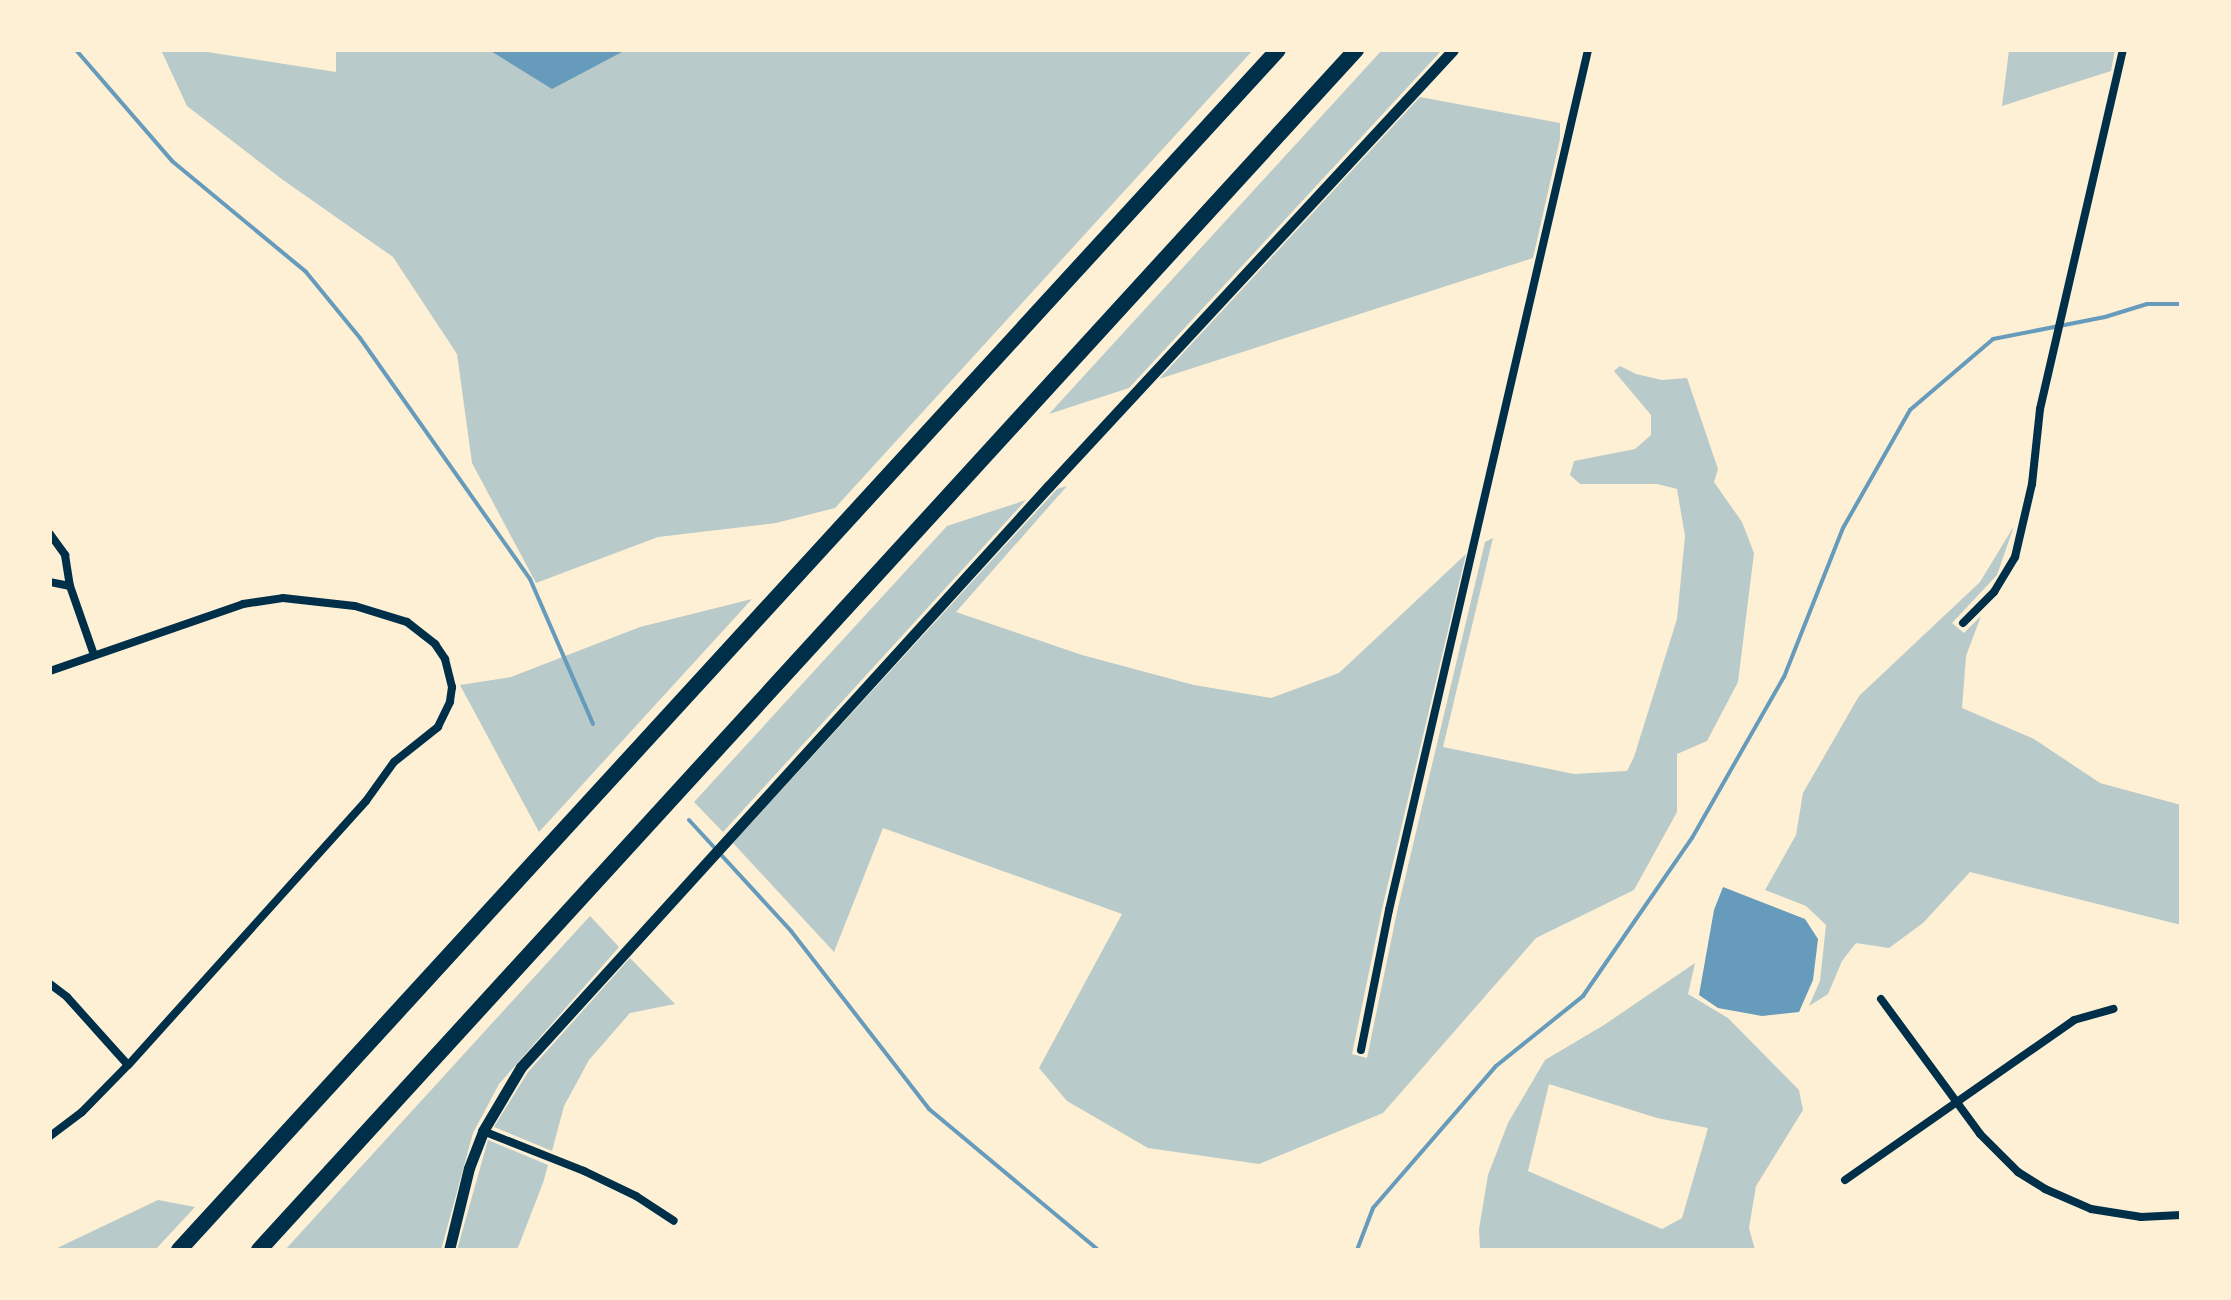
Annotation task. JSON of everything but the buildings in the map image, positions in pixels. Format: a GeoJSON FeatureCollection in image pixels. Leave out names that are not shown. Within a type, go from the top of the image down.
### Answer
{"type":"FeatureCollection","features":[{"type":"Feature","properties":{"kind":"highway"},"geometry":{"type":"LineString","coordinates":[[179,1250],[1278,50]]}},
{"type":"Feature","properties":{"kind":"highway"},"geometry":{"type":"LineString","coordinates":[[259,1250],[1356,50]]}},
{"type":"Feature","properties":{"kind":"street"},"geometry":{"type":"LineString","coordinates":[[449,1250],[469,1168],[483,1131],[521,1067],[1453,50]]}},
{"type":"Feature","properties":{"kind":"street"},"geometry":{"type":"LineString","coordinates":[[1361,1050],[1389,910],[1588,50]]}},
{"type":"Feature","properties":{"kind":"street"},"geometry":{"type":"LineString","coordinates":[[1963,623],[1994,592],[2015,557],[2032,484],[2040,409],[2123,50]]}},
{"type":"Feature","properties":{"kind":"street"},"geometry":{"type":"LineString","coordinates":[[50,534],[65,555],[70,586],[94,655]]}},
{"type":"Feature","properties":{"kind":"street"},"geometry":{"type":"LineString","coordinates":[[50,582],[70,586]]}},
{"type":"Feature","properties":{"kind":"street"},"geometry":{"type":"LineString","coordinates":[[50,671],[252,601],[283,598],[322,600],[391,615],[422,632],[445,659],[452,687],[445,716],[438,727],[394,762],[366,801],[128,1065],[82,1112],[50,1136]]}},
{"type":"Feature","properties":{"kind":"street"},"geometry":{"type":"LineString","coordinates":[[50,984],[67,997],[128,1065]]}},
{"type":"Feature","properties":{"kind":"street"},"geometry":{"type":"LineString","coordinates":[[1881,999],[2006,1162],[2045,1189],[2107,1213],[2141,1217],[2181,1215]]}},
{"type":"Feature","properties":{"kind":"street"},"geometry":{"type":"LineString","coordinates":[[1845,1180],[2074,1020],[2113,1009]]}},
{"type":"Feature","properties":{"kind":"street"},"geometry":{"type":"LineString","coordinates":[[483,1131],[597,1177],[636,1196],[674,1221]]}},
{"type":"Feature","properties":{"kind":"shaded area"},"geometry":{"type":"Polygon","coordinates":[[[161,50],[194,50],[336,72],[336,50],[489,50],[552,88],[620,51],[616,50],[1253,50],[835,508],[776,523],[658,537],[536,583],[472,463],[457,354],[393,257],[283,180],[187,106],[161,50]]]}},
{"type":"Feature","properties":{"kind":"shaded area"},"geometry":{"type":"Polygon","coordinates":[[[1382,50],[1442,50],[1129,388],[1049,414],[1382,50]]]}},
{"type":"Feature","properties":{"kind":"shaded area"},"geometry":{"type":"Polygon","coordinates":[[[2009,50],[2115,50],[2111,71],[2002,106],[2009,50]]]}},
{"type":"Feature","properties":{"kind":"shaded area"},"geometry":{"type":"Polygon","coordinates":[[[1420,97],[1560,123],[1560,139],[1533,258],[1159,379],[1420,97]]]}},
{"type":"Feature","properties":{"kind":"shaded area"},"geometry":{"type":"Polygon","coordinates":[[[1620,366],[1636,374],[1662,380],[1687,378],[1718,469],[1714,482],[1742,522],[1754,553],[1738,682],[1707,741],[1677,754],[1677,812],[1634,890],[1536,938],[1383,1113],[1259,1164],[1148,1148],[1067,1101],[1039,1068],[1122,914],[883,828],[834,952],[733,843],[1057,489],[1067,486],[956,612],[1082,655],[1194,685],[1271,698],[1339,673],[1466,554],[1382,909],[1352,1054],[1367,1058],[1397,912],[1485,542],[1493,538],[1443,747],[1574,774],[1627,771],[1634,757],[1677,619],[1685,536],[1677,489],[1657,484],[1580,484],[1570,475],[1574,461],[1635,449],[1651,435],[1651,415],[1614,371],[1620,366]]]}},
{"type":"Feature","properties":{"kind":"shaded area"},"geometry":{"type":"Polygon","coordinates":[[[1026,500],[723,832],[694,802],[947,526],[1026,500]]]}},
{"type":"Feature","properties":{"kind":"shaded area"},"geometry":{"type":"Polygon","coordinates":[[[2014,526],[1997,575],[1952,623],[1964,633],[1981,616],[1966,656],[1962,708],[2034,739],[2100,783],[2181,805],[2181,925],[1970,872],[1923,923],[1889,948],[1856,943],[1842,961],[1828,994],[1809,1006],[1820,981],[1826,925],[1806,906],[1765,890],[1796,835],[1803,793],[1859,696],[1980,582],[2014,526]]]}},
{"type":"Feature","properties":{"kind":"shaded area"},"geometry":{"type":"Polygon","coordinates":[[[752,599],[539,832],[460,685],[511,677],[640,627],[752,599]]]}},
{"type":"Feature","properties":{"kind":"shaded area"},"geometry":{"type":"Polygon","coordinates":[[[590,916],[619,947],[499,1084],[473,1133],[441,1250],[285,1250],[590,916]]]}},
{"type":"Feature","properties":{"kind":"shaded area"},"geometry":{"type":"Polygon","coordinates":[[[630,958],[675,1004],[630,1013],[589,1060],[564,1106],[552,1151],[494,1127],[528,1072],[630,958]]]}},
{"type":"Feature","properties":{"kind":"shaded area"},"geometry":{"type":"Polygon","coordinates":[[[1695,963],[1688,994],[1728,1018],[1799,1090],[1803,1110],[1756,1186],[1749,1228],[1755,1250],[1480,1250],[1479,1229],[1488,1175],[1508,1123],[1545,1060],[1604,1025],[1695,963]],[[1549,1084],[1528,1171],[1662,1229],[1682,1218],[1708,1128],[1657,1118],[1549,1084]]]}},
{"type":"Feature","properties":{"kind":"shaded area"},"geometry":{"type":"Polygon","coordinates":[[[488,1140],[548,1165],[543,1183],[517,1250],[457,1250],[488,1140]]]}},
{"type":"Feature","properties":{"kind":"shaded area"},"geometry":{"type":"Polygon","coordinates":[[[158,1200],[195,1207],[155,1250],[53,1250],[158,1200]]]}},
{"type":"Feature","properties":{"kind":"water"},"geometry":{"type":"Polygon","coordinates":[[[489,50],[616,50],[622,52],[552,89],[489,50]]]}},
{"type":"Feature","properties":{"kind":"water"},"geometry":{"type":"Polygon","coordinates":[[[1723,887],[1805,919],[1818,939],[1813,980],[1799,1012],[1762,1016],[1718,1008],[1699,995],[1714,910],[1723,887]]]}},
{"type":"Feature","properties":{"kind":"waterway"},"geometry":{"type":"LineString","coordinates":[[76,50],[172,161],[306,272],[360,338],[530,579],[593,724]]}},
{"type":"Feature","properties":{"kind":"waterway"},"geometry":{"type":"LineString","coordinates":[[1357,1250],[1373,1208],[1496,1066],[1583,996],[1692,838],[1784,677],[1843,528],[1910,410],[1993,339],[2105,317],[2147,304],[2181,304]]}},
{"type":"Feature","properties":{"kind":"waterway"},"geometry":{"type":"LineString","coordinates":[[689,820],[791,931],[929,1109],[1098,1250]]}}]}
